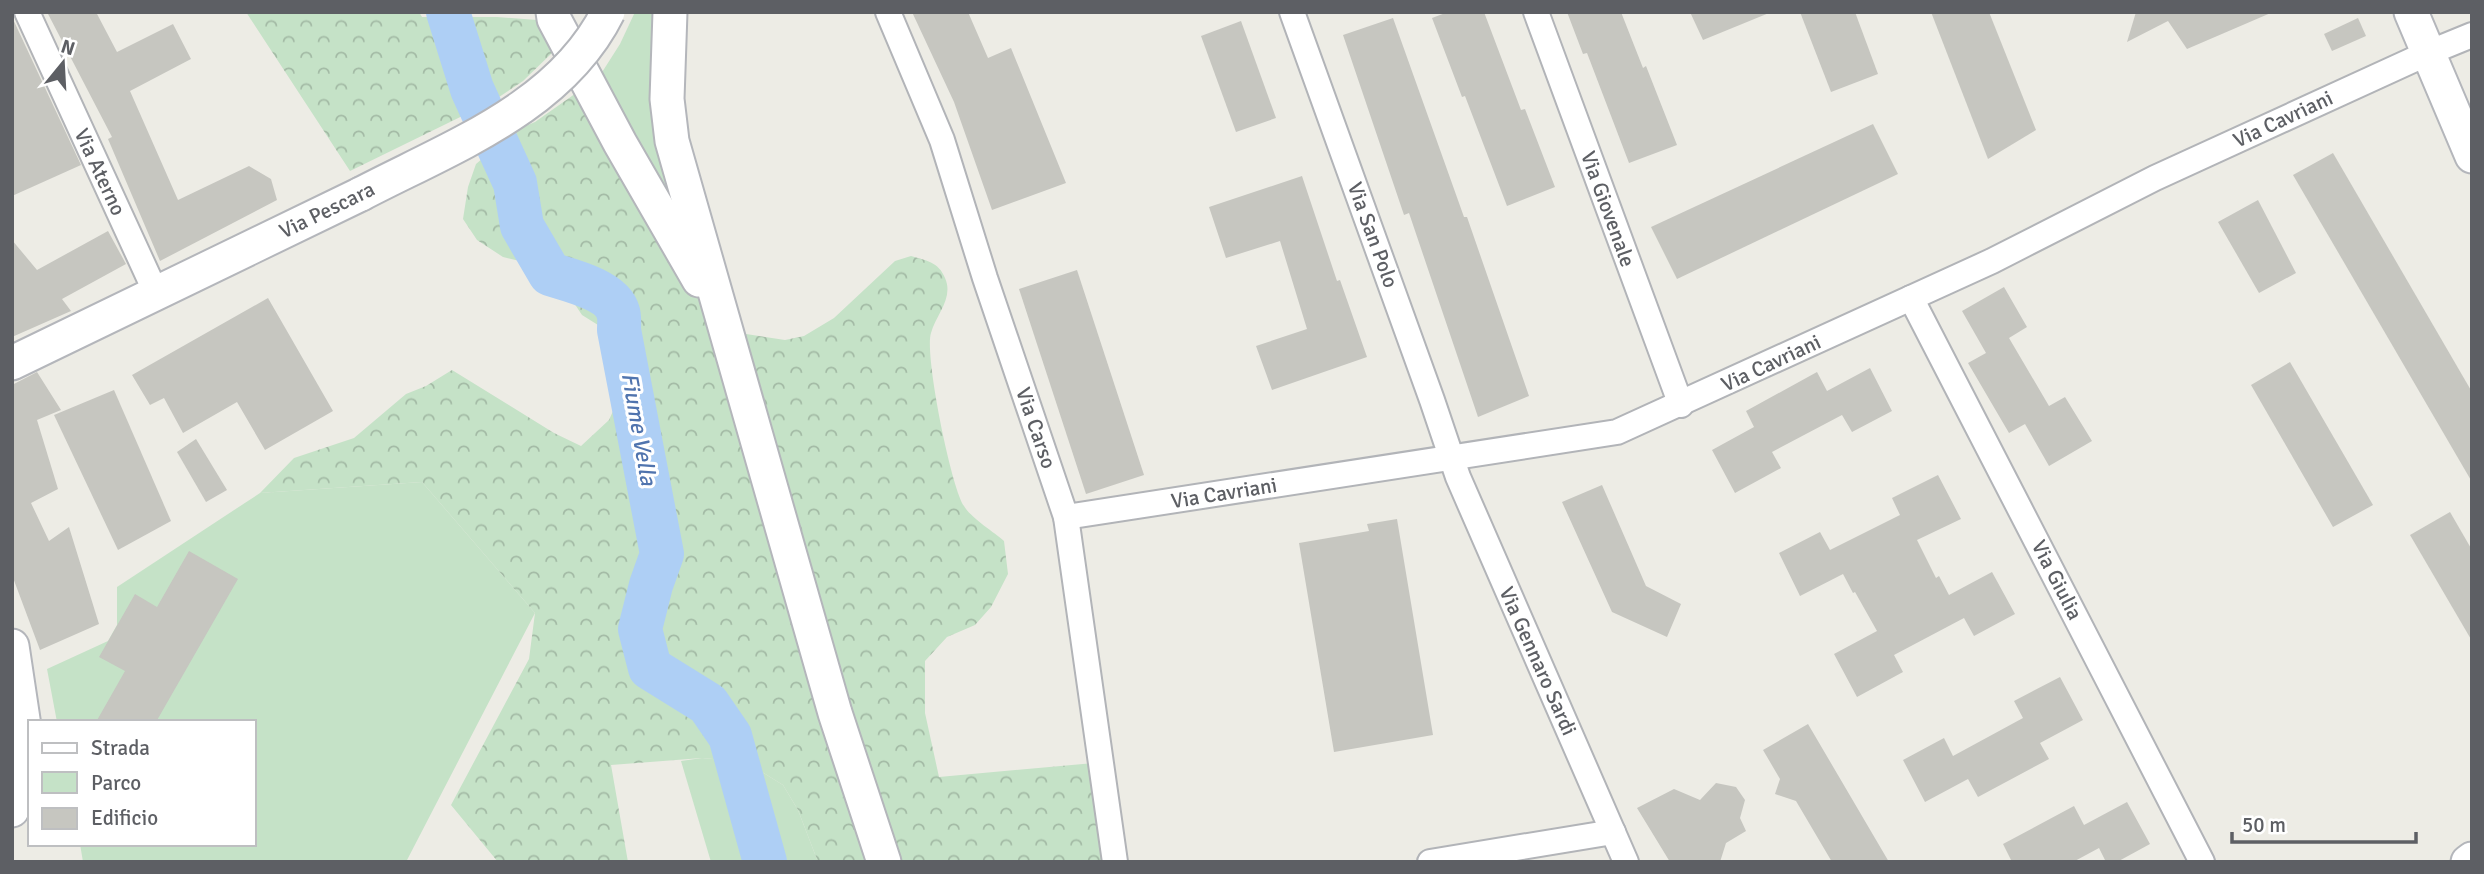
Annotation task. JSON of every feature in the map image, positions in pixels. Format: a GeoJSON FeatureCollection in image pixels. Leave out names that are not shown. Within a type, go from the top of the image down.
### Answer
{"type":"FeatureCollection","features":[{"type":"Feature","properties":{"kind":"street","name":"Via Aterno"},"geometry":{"type":"LineString","coordinates":[[27,12],[156,293]]}},
{"type":"Feature","properties":{"kind":"street"},"geometry":{"type":"LineString","coordinates":[[553,12],[554,19],[621,143],[723,321]]}},
{"type":"Feature","properties":{"kind":"street","name":"Via Pescara"},"geometry":{"type":"LineString","coordinates":[[12,363],[361,194],[491,127],[542,93],[589,47],[608,12]]}},
{"type":"Feature","properties":{"kind":"street"},"geometry":{"type":"LineString","coordinates":[[670,12],[667,99],[672,141],[835,713],[884,862]]}},
{"type":"Feature","properties":{"kind":"street","name":"Via Carso"},"geometry":{"type":"LineString","coordinates":[[888,12],[942,140],[985,278],[1066,517],[1115,862]]}},
{"type":"Feature","properties":{"kind":"street","name":"Via San Polo"},"geometry":{"type":"LineString","coordinates":[[1292,12],[1428,387],[1451,458]]}},
{"type":"Feature","properties":{"kind":"street","name":"Via Giovenale"},"geometry":{"type":"LineString","coordinates":[[1536,12],[1681,405]]}},
{"type":"Feature","properties":{"kind":"street"},"geometry":{"type":"LineString","coordinates":[[2412,12],[2472,156]]}},
{"type":"Feature","properties":{"kind":"street","name":"Via Cavriani"},"geometry":{"type":"LineString","coordinates":[[1066,517],[1617,432],[1681,405],[2043,236],[2155,178],[2428,52],[2472,35]]}},
{"type":"Feature","properties":{"kind":"street","name":"Via Giulia"},"geometry":{"type":"LineString","coordinates":[[1911,298],[2202,862]]}},
{"type":"Feature","properties":{"kind":"street","name":"Via Gennaro Sardi"},"geometry":{"type":"LineString","coordinates":[[1451,458],[1626,862]]}},
{"type":"Feature","properties":{"kind":"street"},"geometry":{"type":"LineString","coordinates":[[12,646],[27,738],[26,758],[13,800]]}},
{"type":"Feature","properties":{"kind":"street"},"geometry":{"type":"LineString","coordinates":[[1430,862],[1613,832]]}},
{"type":"Feature","properties":{"kind":"green space"},"geometry":{"type":"Polygon","coordinates":[[[246,12],[419,12],[422,17],[537,20],[552,53],[523,81],[493,101],[350,171],[246,12]]]}},
{"type":"Feature","properties":{"kind":"green space"},"geometry":{"type":"Polygon","coordinates":[[[635,12],[663,12],[697,254],[599,77],[620,44],[635,12]]]}},
{"type":"Feature","properties":{"kind":"green space"},"geometry":{"type":"Polygon","coordinates":[[[579,91],[690,281],[719,340],[876,862],[818,862],[798,810],[783,785],[746,762],[702,758],[611,765],[628,862],[498,862],[451,805],[529,659],[535,613],[422,482],[260,493],[294,458],[354,438],[406,394],[426,386],[452,370],[554,433],[581,446],[609,420],[618,400],[615,350],[598,325],[582,315],[570,297],[567,272],[503,257],[477,240],[463,219],[468,187],[476,164],[516,130],[535,122],[579,91]]]}},
{"type":"Feature","properties":{"kind":"green space"},"geometry":{"type":"Polygon","coordinates":[[[911,256],[935,265],[945,278],[946,299],[931,333],[930,345],[935,392],[946,448],[952,474],[967,511],[1004,541],[1008,574],[991,607],[975,625],[947,637],[925,661],[925,713],[939,777],[1094,763],[1111,862],[893,862],[733,332],[785,340],[804,336],[834,318],[895,261],[911,256]]]}},
{"type":"Feature","properties":{"kind":"green space"},"geometry":{"type":"Polygon","coordinates":[[[422,482],[535,613],[406,862],[83,862],[80,846],[256,846],[256,720],[57,720],[47,669],[108,641],[117,625],[117,587],[260,493],[422,482]]]}},
{"type":"Feature","properties":{"kind":"green space"},"geometry":{"type":"Polygon","coordinates":[[[702,758],[746,762],[783,785],[798,810],[818,862],[711,862],[681,761],[702,758]]]}},
{"type":"Feature","properties":{"kind":"building"},"geometry":{"type":"Polygon","coordinates":[[[47,12],[96,12],[117,52],[173,24],[191,59],[130,91],[178,200],[249,166],[271,179],[277,200],[160,261],[108,139],[112,137],[47,12]]]}},
{"type":"Feature","properties":{"kind":"building"},"geometry":{"type":"Polygon","coordinates":[[[912,12],[968,12],[988,58],[1011,48],[1066,183],[992,210],[954,102],[912,12]]]}},
{"type":"Feature","properties":{"kind":"building"},"geometry":{"type":"Polygon","coordinates":[[[1448,12],[1484,12],[1521,110],[1525,109],[1555,187],[1507,206],[1432,18],[1448,12]]]}},
{"type":"Feature","properties":{"kind":"building"},"geometry":{"type":"Polygon","coordinates":[[[1567,12],[1621,12],[1677,145],[1629,163],[1587,53],[1583,54],[1567,12]]]}},
{"type":"Feature","properties":{"kind":"building"},"geometry":{"type":"Polygon","coordinates":[[[1690,12],[1769,12],[1769,13],[1703,40],[1690,12]]]}},
{"type":"Feature","properties":{"kind":"building"},"geometry":{"type":"Polygon","coordinates":[[[1800,12],[1855,12],[1878,74],[1831,92],[1800,12]]]}},
{"type":"Feature","properties":{"kind":"building"},"geometry":{"type":"Polygon","coordinates":[[[1931,12],[1989,12],[2036,130],[1988,159],[1931,12]]]}},
{"type":"Feature","properties":{"kind":"building"},"geometry":{"type":"Polygon","coordinates":[[[2136,12],[2273,12],[2187,49],[2168,21],[2127,42],[2136,12]]]}},
{"type":"Feature","properties":{"kind":"building"},"geometry":{"type":"Polygon","coordinates":[[[12,17],[81,165],[12,196],[12,17]]]}},
{"type":"Feature","properties":{"kind":"building"},"geometry":{"type":"Polygon","coordinates":[[[1393,18],[1464,217],[1467,217],[1529,396],[1478,417],[1409,213],[1404,215],[1343,35],[1393,18]]]}},
{"type":"Feature","properties":{"kind":"building"},"geometry":{"type":"Polygon","coordinates":[[[2358,18],[2366,36],[2332,51],[2324,34],[2358,18]]]}},
{"type":"Feature","properties":{"kind":"building"},"geometry":{"type":"Polygon","coordinates":[[[1241,21],[1276,118],[1236,132],[1201,36],[1241,21]]]}},
{"type":"Feature","properties":{"kind":"building"},"geometry":{"type":"Polygon","coordinates":[[[1873,124],[1898,174],[1677,279],[1651,227],[1873,124]]]}},
{"type":"Feature","properties":{"kind":"building"},"geometry":{"type":"Polygon","coordinates":[[[2333,153],[2472,392],[2472,482],[2293,175],[2333,153]]]}},
{"type":"Feature","properties":{"kind":"building"},"geometry":{"type":"Polygon","coordinates":[[[1302,176],[1337,281],[1340,280],[1367,357],[1272,390],[1256,346],[1307,329],[1280,241],[1226,258],[1209,207],[1302,176]]]}},
{"type":"Feature","properties":{"kind":"building"},"geometry":{"type":"Polygon","coordinates":[[[2258,200],[2296,273],[2259,293],[2218,222],[2258,200]]]}},
{"type":"Feature","properties":{"kind":"building"},"geometry":{"type":"Polygon","coordinates":[[[108,231],[126,264],[62,299],[71,311],[12,337],[12,240],[37,270],[108,231]]]}},
{"type":"Feature","properties":{"kind":"building"},"geometry":{"type":"Polygon","coordinates":[[[1077,270],[1144,475],[1086,494],[1019,289],[1077,270]]]}},
{"type":"Feature","properties":{"kind":"building"},"geometry":{"type":"Polygon","coordinates":[[[2004,287],[2027,327],[2009,338],[2049,406],[2065,397],[2092,441],[2049,466],[2025,424],[2009,433],[1968,363],[1986,353],[1962,311],[2004,287]]]}},
{"type":"Feature","properties":{"kind":"building"},"geometry":{"type":"Polygon","coordinates":[[[268,298],[333,411],[265,450],[237,402],[183,433],[164,398],[150,405],[132,375],[268,298]]]}},
{"type":"Feature","properties":{"kind":"building"},"geometry":{"type":"Polygon","coordinates":[[[2290,362],[2373,505],[2333,527],[2251,385],[2290,362]]]}},
{"type":"Feature","properties":{"kind":"building"},"geometry":{"type":"Polygon","coordinates":[[[1870,368],[1892,411],[1852,432],[1842,415],[1772,452],[1781,468],[1735,493],[1712,450],[1754,427],[1746,411],[1817,372],[1827,391],[1870,368]]]}},
{"type":"Feature","properties":{"kind":"building"},"geometry":{"type":"Polygon","coordinates":[[[37,372],[61,410],[37,420],[58,489],[31,503],[49,541],[69,527],[99,624],[40,650],[12,575],[12,385],[37,372]]]}},
{"type":"Feature","properties":{"kind":"building"},"geometry":{"type":"Polygon","coordinates":[[[114,390],[171,521],[118,550],[54,415],[114,390]]]}},
{"type":"Feature","properties":{"kind":"building"},"geometry":{"type":"Polygon","coordinates":[[[196,439],[227,490],[206,502],[177,452],[196,439]]]}},
{"type":"Feature","properties":{"kind":"building"},"geometry":{"type":"Polygon","coordinates":[[[1938,475],[1961,519],[1917,540],[1936,578],[1939,576],[1949,595],[1992,572],[2015,614],[1974,636],[1964,618],[1894,655],[1903,672],[1857,697],[1834,654],[1877,631],[1843,574],[1800,596],[1779,553],[1820,532],[1830,550],[1900,515],[1892,498],[1938,475]]]}},
{"type":"Feature","properties":{"kind":"building"},"geometry":{"type":"Polygon","coordinates":[[[1602,485],[1646,586],[1681,604],[1667,637],[1612,612],[1562,502],[1602,485]]]}},
{"type":"Feature","properties":{"kind":"building"},"geometry":{"type":"Polygon","coordinates":[[[2450,512],[2472,550],[2472,641],[2410,535],[2450,512]]]}},
{"type":"Feature","properties":{"kind":"building"},"geometry":{"type":"Polygon","coordinates":[[[1397,519],[1433,735],[1334,752],[1299,543],[1369,531],[1367,524],[1397,519]]]}},
{"type":"Feature","properties":{"kind":"building"},"geometry":{"type":"Polygon","coordinates":[[[189,551],[238,579],[157,720],[97,720],[125,671],[99,657],[135,594],[157,607],[189,551]]]}},
{"type":"Feature","properties":{"kind":"building"},"geometry":{"type":"Polygon","coordinates":[[[2060,677],[2083,720],[2040,743],[2049,759],[1978,797],[1968,779],[1925,802],[1903,760],[1944,738],[1953,756],[2023,718],[2014,701],[2060,677]]]}},
{"type":"Feature","properties":{"kind":"building"},"geometry":{"type":"Polygon","coordinates":[[[1808,724],[1889,862],[1832,862],[1796,801],[1775,794],[1780,779],[1763,750],[1808,724]]]}},
{"type":"Feature","properties":{"kind":"building"},"geometry":{"type":"Polygon","coordinates":[[[1716,783],[1736,787],[1745,800],[1740,818],[1746,831],[1726,843],[1720,862],[1670,862],[1637,808],[1674,789],[1700,800],[1716,783]]]}},
{"type":"Feature","properties":{"kind":"building"},"geometry":{"type":"Polygon","coordinates":[[[2127,802],[2150,844],[2117,862],[2106,862],[2099,848],[2073,862],[2012,862],[2003,844],[2074,806],[2084,825],[2127,802]]]}},
{"type":"Feature","properties":{"kind":"waterway","name":"Fiume Vella"},"geometry":{"type":"LineString","coordinates":[[448,12],[472,89],[515,183],[522,226],[550,274],[599,292],[614,304],[618,312],[619,330],[662,554],[640,629],[650,668],[708,704],[730,736],[765,862]]}}]}
